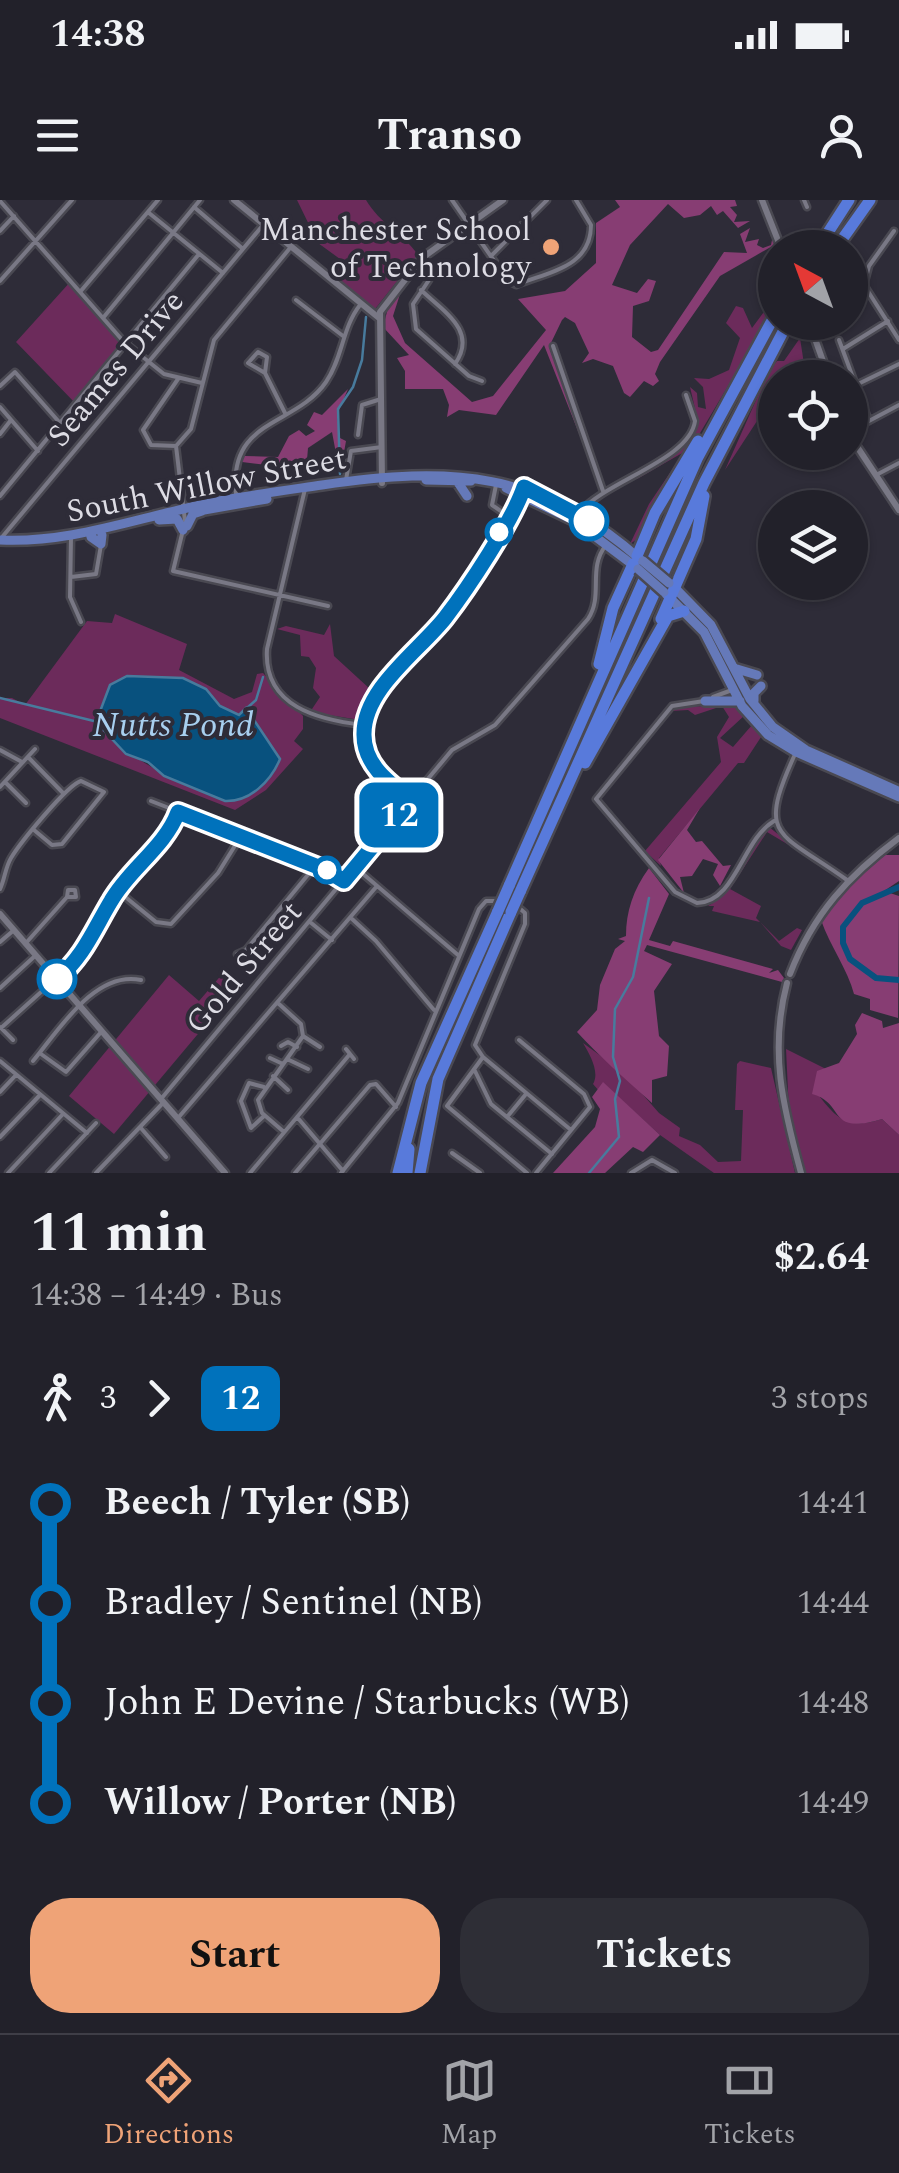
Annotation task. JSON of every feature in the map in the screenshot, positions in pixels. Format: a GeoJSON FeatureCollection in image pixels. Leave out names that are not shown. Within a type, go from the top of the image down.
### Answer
{"type":"FeatureCollection","features":[{"type":"Feature","properties":{"kind":"highway"},"geometry":{"type":"LineString","coordinates":[[829,230],[848,200]]}},
{"type":"Feature","properties":{"kind":"highway"},"geometry":{"type":"LineString","coordinates":[[849,230],[870,200]]}},
{"type":"Feature","properties":{"kind":"highway"},"geometry":{"type":"LineString","coordinates":[[518,887],[540,814],[596,675],[611,614],[636,557],[760,340]]}},
{"type":"Feature","properties":{"kind":"highway"},"geometry":{"type":"LineString","coordinates":[[518,887],[733,422],[778,340]]}},
{"type":"Feature","properties":{"kind":"highway"},"geometry":{"type":"LineString","coordinates":[[540,814],[697,460],[758,344]]}},
{"type":"Feature","properties":{"kind":"highway"},"geometry":{"type":"LineString","coordinates":[[635,673],[733,422]]}},
{"type":"Feature","properties":{"kind":"highway"},"geometry":{"type":"LineString","coordinates":[[398,1173],[410,1114],[428,1067],[504,912],[668,616],[684,610]]}},
{"type":"Feature","properties":{"kind":"highway"},"geometry":{"type":"LineString","coordinates":[[422,1173],[428,1118],[443,1068],[504,912]]}},
{"type":"Feature","properties":{"kind":"highway"},"geometry":{"type":"LineString","coordinates":[[406,1173],[428,1067]]}},
{"type":"Feature","properties":{"kind":"main road","name":"South Willow Street"},"geometry":{"type":"LineString","coordinates":[[71,539],[235,501],[382,480],[458,474],[523,490],[576,517],[636,557],[711,626],[735,666],[740,701],[762,729],[796,752],[899,794]]}},
{"type":"Feature","properties":{"kind":"main road","name":"South Willow Street"},"geometry":{"type":"LineString","coordinates":[[305,490],[345,481],[382,480],[455,480],[523,490]]}},
{"type":"Feature","properties":{"kind":"main road"},"geometry":{"type":"LineString","coordinates":[[455,480],[464,484],[469,495],[482,482]]}},
{"type":"Feature","properties":{"kind":"main road","name":"South Willow Street"},"geometry":{"type":"LineString","coordinates":[[0,542],[98,539],[235,501]]}},
{"type":"Feature","properties":{"kind":"main road"},"geometry":{"type":"LineString","coordinates":[[159,520],[177,519],[185,528],[194,514],[202,511]]}},
{"type":"Feature","properties":{"kind":"main road","name":"South Willow Street"},"geometry":{"type":"LineString","coordinates":[[576,517],[606,544],[636,557]]}},
{"type":"Feature","properties":{"kind":"main road","name":"South Willow Street"},"geometry":{"type":"LineString","coordinates":[[670,590],[709,638],[756,709],[794,743],[899,794]]}},
{"type":"Feature","properties":{"kind":"main road"},"geometry":{"type":"LineString","coordinates":[[735,666],[744,674],[758,675]]}},
{"type":"Feature","properties":{"kind":"main road"},"geometry":{"type":"LineString","coordinates":[[756,709],[754,695],[762,686]]}},
{"type":"Feature","properties":{"kind":"main road"},"geometry":{"type":"LineString","coordinates":[[709,699],[740,701]]}},
{"type":"Feature","properties":{"kind":"main road"},"geometry":{"type":"LineString","coordinates":[[876,766],[884,784]]}},
{"type":"Feature","properties":{"kind":"street"},"geometry":{"type":"LineString","coordinates":[[0,281],[72,200]]}},
{"type":"Feature","properties":{"kind":"street"},"geometry":{"type":"LineString","coordinates":[[80,292],[158,200]]}},
{"type":"Feature","properties":{"kind":"street"},"geometry":{"type":"LineString","coordinates":[[103,318],[200,200]]}},
{"type":"Feature","properties":{"kind":"street"},"geometry":{"type":"LineString","coordinates":[[234,200],[379,318]]}},
{"type":"Feature","properties":{"kind":"street"},"geometry":{"type":"LineString","coordinates":[[452,200],[508,282],[516,285],[556,273],[580,255],[590,238],[591,225],[576,200]]}},
{"type":"Feature","properties":{"kind":"street"},"geometry":{"type":"LineString","coordinates":[[491,256],[547,200]]}},
{"type":"Feature","properties":{"kind":"street"},"geometry":{"type":"LineString","coordinates":[[762,200],[774,230]]}},
{"type":"Feature","properties":{"kind":"street"},"geometry":{"type":"LineString","coordinates":[[804,200],[807,206]]}},
{"type":"Feature","properties":{"kind":"street"},"geometry":{"type":"LineString","coordinates":[[0,201],[126,344],[164,374],[202,384]]}},
{"type":"Feature","properties":{"kind":"street"},"geometry":{"type":"LineString","coordinates":[[382,480],[379,318],[384,303],[413,266],[500,201]]}},
{"type":"Feature","properties":{"kind":"street"},"geometry":{"type":"LineString","coordinates":[[194,208],[243,249]]}},
{"type":"Feature","properties":{"kind":"street"},"geometry":{"type":"LineString","coordinates":[[147,212],[223,273]]}},
{"type":"Feature","properties":{"kind":"street"},"geometry":{"type":"LineString","coordinates":[[0,231],[14,216]]}},
{"type":"Feature","properties":{"kind":"street","name":"Seames Drive"},"geometry":{"type":"LineString","coordinates":[[0,542],[263,225]]}},
{"type":"Feature","properties":{"kind":"street"},"geometry":{"type":"LineString","coordinates":[[868,270],[894,231]]}},
{"type":"Feature","properties":{"kind":"street"},"geometry":{"type":"LineString","coordinates":[[290,247],[214,340],[191,429],[176,446],[185,528],[174,570],[328,606]]}},
{"type":"Feature","properties":{"kind":"street"},"geometry":{"type":"LineString","coordinates":[[0,496],[200,254]]}},
{"type":"Feature","properties":{"kind":"street"},"geometry":{"type":"LineString","coordinates":[[413,266],[432,278],[413,304],[414,324],[454,364],[482,381]]}},
{"type":"Feature","properties":{"kind":"street"},"geometry":{"type":"LineString","coordinates":[[421,290],[462,330],[463,350],[454,364]]}},
{"type":"Feature","properties":{"kind":"street"},"geometry":{"type":"LineString","coordinates":[[868,291],[899,340]]}},
{"type":"Feature","properties":{"kind":"street"},"geometry":{"type":"LineString","coordinates":[[296,300],[343,336]]}},
{"type":"Feature","properties":{"kind":"street"},"geometry":{"type":"LineString","coordinates":[[235,501],[235,473],[241,453],[258,431],[324,384],[360,304]]}},
{"type":"Feature","properties":{"kind":"street"},"geometry":{"type":"LineString","coordinates":[[843,349],[888,321]]}},
{"type":"Feature","properties":{"kind":"street"},"geometry":{"type":"LineString","coordinates":[[839,340],[847,360]]}},
{"type":"Feature","properties":{"kind":"street"},"geometry":{"type":"LineString","coordinates":[[553,346],[602,490]]}},
{"type":"Feature","properties":{"kind":"street"},"geometry":{"type":"LineString","coordinates":[[265,373],[249,364],[253,354],[266,355],[265,373],[285,412]]}},
{"type":"Feature","properties":{"kind":"street"},"geometry":{"type":"LineString","coordinates":[[868,378],[899,364]]}},
{"type":"Feature","properties":{"kind":"street"},"geometry":{"type":"LineString","coordinates":[[0,386],[14,372],[60,423]]}},
{"type":"Feature","properties":{"kind":"street"},"geometry":{"type":"LineString","coordinates":[[176,446],[151,445],[143,430],[178,378]]}},
{"type":"Feature","properties":{"kind":"street"},"geometry":{"type":"LineString","coordinates":[[576,517],[602,490],[690,437],[695,421],[686,395]]}},
{"type":"Feature","properties":{"kind":"street"},"geometry":{"type":"LineString","coordinates":[[358,434],[362,405],[380,400]]}},
{"type":"Feature","properties":{"kind":"street"},"geometry":{"type":"LineString","coordinates":[[868,415],[870,420],[899,405]]}},
{"type":"Feature","properties":{"kind":"street"},"geometry":{"type":"LineString","coordinates":[[0,406],[38,450]]}},
{"type":"Feature","properties":{"kind":"street"},"geometry":{"type":"LineString","coordinates":[[0,434],[12,420]]}},
{"type":"Feature","properties":{"kind":"street"},"geometry":{"type":"LineString","coordinates":[[345,481],[351,451],[382,447]]}},
{"type":"Feature","properties":{"kind":"street"},"geometry":{"type":"LineString","coordinates":[[874,476],[899,463]]}},
{"type":"Feature","properties":{"kind":"street"},"geometry":{"type":"LineString","coordinates":[[868,466],[899,510]]}},
{"type":"Feature","properties":{"kind":"street"},"geometry":{"type":"LineString","coordinates":[[496,485],[492,505],[508,516]]}},
{"type":"Feature","properties":{"kind":"street"},"geometry":{"type":"LineString","coordinates":[[305,490],[266,656],[277,689],[310,716],[364,726]]}},
{"type":"Feature","properties":{"kind":"street"},"geometry":{"type":"LineString","coordinates":[[411,800],[372,763],[364,745],[364,726],[376,697],[456,604],[523,490]]}},
{"type":"Feature","properties":{"kind":"street"},"geometry":{"type":"LineString","coordinates":[[71,539],[71,600],[81,622]]}},
{"type":"Feature","properties":{"kind":"street"},"geometry":{"type":"LineString","coordinates":[[71,577],[96,574],[98,539]]}},
{"type":"Feature","properties":{"kind":"street","name":"Gold Street"},"geometry":{"type":"LineString","coordinates":[[96,1173],[163,1101],[455,747],[500,720],[588,619],[595,604],[595,561],[606,544]]}},
{"type":"Feature","properties":{"kind":"street"},"geometry":{"type":"LineString","coordinates":[[737,684],[709,699],[672,706],[596,796],[675,892],[696,903],[721,894],[749,844],[774,821]]}},
{"type":"Feature","properties":{"kind":"street"},"geometry":{"type":"LineString","coordinates":[[26,803],[2,785],[35,749]]}},
{"type":"Feature","properties":{"kind":"street"},"geometry":{"type":"LineString","coordinates":[[0,750],[22,762]]}},
{"type":"Feature","properties":{"kind":"street"},"geometry":{"type":"LineString","coordinates":[[796,752],[774,802],[774,821],[788,838],[848,880]]}},
{"type":"Feature","properties":{"kind":"street"},"geometry":{"type":"LineString","coordinates":[[28,757],[64,794]]}},
{"type":"Feature","properties":{"kind":"street"},"geometry":{"type":"LineString","coordinates":[[0,889],[11,858],[34,830],[64,794],[82,782],[100,789],[104,796],[62,844],[52,844],[34,830]]}},
{"type":"Feature","properties":{"kind":"street"},"geometry":{"type":"LineString","coordinates":[[151,800],[344,881]]}},
{"type":"Feature","properties":{"kind":"street"},"geometry":{"type":"LineString","coordinates":[[12,1040],[0,1027],[84,953],[118,891],[169,830],[178,812]]}},
{"type":"Feature","properties":{"kind":"street"},"geometry":{"type":"LineString","coordinates":[[118,891],[158,923],[171,924],[228,861],[242,836]]}},
{"type":"Feature","properties":{"kind":"street"},"geometry":{"type":"LineString","coordinates":[[801,1173],[777,1070],[777,1031],[790,974],[815,922],[848,880],[899,838]]}},
{"type":"Feature","properties":{"kind":"street"},"geometry":{"type":"LineString","coordinates":[[237,954],[246,950],[316,866]]}},
{"type":"Feature","properties":{"kind":"street"},"geometry":{"type":"LineString","coordinates":[[356,867],[458,956]]}},
{"type":"Feature","properties":{"kind":"street"},"geometry":{"type":"LineString","coordinates":[[178,1118],[377,886]]}},
{"type":"Feature","properties":{"kind":"street"},"geometry":{"type":"LineString","coordinates":[[26,943],[67,898]]}},
{"type":"Feature","properties":{"kind":"street"},"geometry":{"type":"LineString","coordinates":[[297,1117],[342,1172],[396,1106],[434,1010],[486,901],[504,902],[524,912],[524,927],[475,1037],[476,1048],[571,1130]]}},
{"type":"Feature","properties":{"kind":"street"},"geometry":{"type":"LineString","coordinates":[[0,914],[225,1173]]}},
{"type":"Feature","properties":{"kind":"street"},"geometry":{"type":"LineString","coordinates":[[350,918],[376,940],[434,1010]]}},
{"type":"Feature","properties":{"kind":"street"},"geometry":{"type":"LineString","coordinates":[[310,922],[332,940]]}},
{"type":"Feature","properties":{"kind":"street"},"geometry":{"type":"LineString","coordinates":[[0,942],[14,930]]}},
{"type":"Feature","properties":{"kind":"street"},"geometry":{"type":"LineString","coordinates":[[0,988],[36,955]]}},
{"type":"Feature","properties":{"kind":"street"},"geometry":{"type":"LineString","coordinates":[[34,1060],[80,1006],[112,982],[141,980]]}},
{"type":"Feature","properties":{"kind":"street"},"geometry":{"type":"LineString","coordinates":[[279,1004],[300,1024],[303,1036],[258,1096],[264,1116],[284,1132]]}},
{"type":"Feature","properties":{"kind":"street"},"geometry":{"type":"LineString","coordinates":[[40,1053],[66,1072],[102,1031]]}},
{"type":"Feature","properties":{"kind":"street"},"geometry":{"type":"LineString","coordinates":[[303,1036],[320,1047]]}},
{"type":"Feature","properties":{"kind":"street"},"geometry":{"type":"LineString","coordinates":[[519,1040],[583,1093],[590,1107],[536,1173]]}},
{"type":"Feature","properties":{"kind":"street"},"geometry":{"type":"LineString","coordinates":[[281,1046],[288,1042],[298,1047]]}},
{"type":"Feature","properties":{"kind":"street"},"geometry":{"type":"LineString","coordinates":[[250,1173],[350,1054]]}},
{"type":"Feature","properties":{"kind":"street"},"geometry":{"type":"LineString","coordinates":[[483,1057],[447,1106],[527,1173]]}},
{"type":"Feature","properties":{"kind":"street"},"geometry":{"type":"LineString","coordinates":[[270,1058],[308,1069]]}},
{"type":"Feature","properties":{"kind":"street"},"geometry":{"type":"LineString","coordinates":[[0,1061],[87,1133]]}},
{"type":"Feature","properties":{"kind":"street"},"geometry":{"type":"LineString","coordinates":[[474,1069],[489,1101],[552,1154]]}},
{"type":"Feature","properties":{"kind":"street"},"geometry":{"type":"LineString","coordinates":[[0,1092],[16,1074]]}},
{"type":"Feature","properties":{"kind":"street"},"geometry":{"type":"LineString","coordinates":[[273,1076],[288,1090]]}},
{"type":"Feature","properties":{"kind":"street"},"geometry":{"type":"LineString","coordinates":[[264,1087],[249,1082],[241,1101],[250,1128],[264,1116]]}},
{"type":"Feature","properties":{"kind":"street"},"geometry":{"type":"LineString","coordinates":[[295,1173],[374,1083],[396,1106]]}},
{"type":"Feature","properties":{"kind":"street"},"geometry":{"type":"LineString","coordinates":[[507,1117],[526,1094]]}},
{"type":"Feature","properties":{"kind":"street"},"geometry":{"type":"LineString","coordinates":[[0,1137],[40,1095]]}},
{"type":"Feature","properties":{"kind":"street"},"geometry":{"type":"LineString","coordinates":[[8,1173],[63,1114]]}},
{"type":"Feature","properties":{"kind":"street"},"geometry":{"type":"LineString","coordinates":[[49,1173],[96,1123]]}},
{"type":"Feature","properties":{"kind":"street"},"geometry":{"type":"LineString","coordinates":[[140,1127],[166,1156]]}},
{"type":"Feature","properties":{"kind":"street"},"geometry":{"type":"LineString","coordinates":[[452,1154],[479,1173]]}},
{"type":"Feature","properties":{"kind":"street"},"geometry":{"type":"LineString","coordinates":[[631,1173],[652,1160],[675,1173]]}},
{"type":"Feature","properties":{"kind":"shaded area"},"geometry":{"type":"Polygon","coordinates":[[[297,200],[366,200],[418,255],[375,309],[329,273],[340,259],[318,243],[297,200]]]}},
{"type":"Feature","properties":{"kind":"shaded area"},"geometry":{"type":"Polygon","coordinates":[[[615,200],[735,200],[737,206],[730,207],[737,215],[734,222],[750,221],[738,228],[723,211],[717,215],[711,206],[700,215],[684,218],[668,204],[630,245],[612,285],[637,293],[648,279],[656,281],[649,301],[633,306],[632,337],[651,352],[658,350],[724,252],[747,253],[740,234],[750,228],[745,242],[758,239],[758,254],[720,276],[660,362],[655,374],[659,381],[653,386],[644,381],[630,397],[624,393],[613,366],[593,359],[582,363],[589,353],[575,323],[565,317],[562,320],[549,347],[593,469],[544,345],[496,415],[459,410],[447,417],[449,405],[443,389],[405,389],[405,371],[397,358],[409,355],[383,327],[388,308],[401,291],[393,316],[405,343],[472,402],[493,396],[546,330],[518,299],[565,291],[596,263],[596,223],[620,207],[615,200]]]}},
{"type":"Feature","properties":{"kind":"shaded area"},"geometry":{"type":"Polygon","coordinates":[[[71,281],[126,344],[76,404],[16,342],[71,281]]]}},
{"type":"Feature","properties":{"kind":"shaded area"},"geometry":{"type":"Polygon","coordinates":[[[736,306],[743,308],[752,328],[758,320],[758,336],[637,539],[630,544],[649,504],[684,452],[637,479],[633,476],[690,441],[697,417],[690,387],[697,393],[698,407],[706,409],[703,387],[694,378],[709,379],[729,370],[740,338],[726,323],[736,306]]]}},
{"type":"Feature","properties":{"kind":"shaded area"},"geometry":{"type":"Polygon","coordinates":[[[799,340],[800,340],[803,360],[785,360],[799,340]]]}},
{"type":"Feature","properties":{"kind":"shaded area"},"geometry":{"type":"Polygon","coordinates":[[[348,389],[337,415],[340,438],[346,441],[340,475],[332,432],[308,448],[307,460],[276,466],[242,462],[244,456],[278,457],[289,436],[299,430],[306,436],[315,431],[307,425],[314,412],[322,415],[348,389]]]}},
{"type":"Feature","properties":{"kind":"shaded area"},"geometry":{"type":"Polygon","coordinates":[[[758,396],[758,420],[725,470],[758,396]]]}},
{"type":"Feature","properties":{"kind":"shaded area"},"geometry":{"type":"Polygon","coordinates":[[[115,614],[187,644],[179,670],[234,699],[252,692],[257,674],[263,673],[303,716],[303,729],[294,741],[303,749],[266,790],[235,810],[0,718],[0,698],[12,698],[25,705],[87,621],[112,623],[115,614]],[[126,676],[110,685],[97,715],[122,746],[153,768],[225,801],[255,791],[274,749],[258,733],[256,724],[220,706],[206,689],[183,678],[126,676]]]}},
{"type":"Feature","properties":{"kind":"shaded area"},"geometry":{"type":"Polygon","coordinates":[[[330,624],[334,656],[370,689],[377,688],[360,720],[310,712],[320,697],[313,688],[316,668],[309,657],[301,656],[300,635],[277,629],[286,626],[324,635],[330,624]]]}},
{"type":"Feature","properties":{"kind":"shaded area"},"geometry":{"type":"Polygon","coordinates":[[[734,701],[745,715],[720,738],[733,747],[752,725],[763,734],[744,763],[738,763],[659,858],[661,866],[645,851],[721,762],[717,737],[729,717],[722,706],[695,715],[688,710],[671,711],[734,701]]]}},
{"type":"Feature","properties":{"kind":"shaded area"},"geometry":{"type":"Polygon","coordinates":[[[700,808],[687,830],[723,866],[731,865],[720,886],[713,875],[718,864],[703,859],[692,876],[680,877],[684,893],[658,860],[700,808]]]}},
{"type":"Feature","properties":{"kind":"shaded area"},"geometry":{"type":"Polygon","coordinates":[[[769,827],[799,851],[767,832],[730,889],[761,906],[756,918],[760,922],[712,911],[714,906],[708,906],[734,880],[769,827]]]}},
{"type":"Feature","properties":{"kind":"shaded area"},"geometry":{"type":"Polygon","coordinates":[[[885,855],[899,855],[899,881],[884,891],[899,896],[898,1018],[870,1010],[870,999],[854,994],[821,920],[850,885],[885,855]]]}},
{"type":"Feature","properties":{"kind":"shaded area"},"geometry":{"type":"Polygon","coordinates":[[[649,868],[669,894],[649,940],[670,946],[673,941],[773,969],[769,973],[778,970],[784,978],[782,982],[647,945],[644,951],[672,964],[654,991],[659,1036],[669,1046],[667,1076],[652,1080],[652,1103],[577,1032],[597,1010],[600,985],[615,949],[625,941],[618,939],[626,936],[631,901],[649,868]]]}},
{"type":"Feature","properties":{"kind":"shaded area"},"geometry":{"type":"Polygon","coordinates":[[[760,922],[779,941],[797,928],[802,930],[791,950],[781,946],[760,922]]]}},
{"type":"Feature","properties":{"kind":"shaded area"},"geometry":{"type":"Polygon","coordinates":[[[224,972],[239,985],[114,1134],[69,1096],[169,975],[199,1001],[224,972]]]}},
{"type":"Feature","properties":{"kind":"shaded area"},"geometry":{"type":"Polygon","coordinates":[[[862,1013],[882,1021],[883,1028],[899,1023],[899,1135],[882,1119],[852,1124],[844,1121],[822,1098],[812,1094],[817,1071],[839,1063],[857,1034],[855,1025],[862,1013]]]}},
{"type":"Feature","properties":{"kind":"shaded area"},"geometry":{"type":"Polygon","coordinates":[[[583,1043],[623,1072],[659,1113],[680,1128],[679,1136],[700,1145],[718,1162],[741,1161],[743,1110],[735,1110],[737,1064],[740,1061],[771,1068],[795,1173],[714,1173],[660,1135],[603,1083],[599,1091],[593,1084],[595,1069],[583,1043]]]}},
{"type":"Feature","properties":{"kind":"shaded area"},"geometry":{"type":"Polygon","coordinates":[[[786,1049],[828,1070],[820,1097],[840,1118],[854,1123],[882,1119],[899,1135],[899,1173],[805,1173],[789,1112],[786,1049]]]}},
{"type":"Feature","properties":{"kind":"shaded area"},"geometry":{"type":"Polygon","coordinates":[[[603,1082],[660,1135],[643,1152],[633,1147],[605,1173],[553,1173],[595,1127],[600,1109],[592,1097],[603,1082]]]}},
{"type":"Feature","properties":{"kind":"water","name":"Nutts Pond"},"geometry":{"type":"Polygon","coordinates":[[[127,676],[183,678],[206,689],[220,706],[239,715],[246,708],[280,759],[271,775],[251,794],[225,801],[164,776],[148,762],[126,754],[96,722],[110,685],[127,676]]]}},
{"type":"Feature","properties":{"kind":"waterway"},"geometry":{"type":"LineString","coordinates":[[340,474],[338,409],[353,387],[362,360],[366,317]]}},
{"type":"Feature","properties":{"kind":"waterway"},"geometry":{"type":"LineString","coordinates":[[247,708],[256,700],[263,677]]}},
{"type":"Feature","properties":{"kind":"waterway"},"geometry":{"type":"LineString","coordinates":[[0,698],[98,722]]}},
{"type":"Feature","properties":{"kind":"waterway"},"geometry":{"type":"LineString","coordinates":[[899,887],[862,903],[843,927],[843,943],[850,959],[876,978],[899,980]]}},
{"type":"Feature","properties":{"kind":"waterway"},"geometry":{"type":"LineString","coordinates":[[589,1173],[619,1137],[615,1099],[620,1081],[613,1057],[615,1009],[633,977],[649,898]]}},
{"type":"Feature","properties":{"kind":"bus line","name":"12"},"geometry":{"type":"LineString","coordinates":[[57,979],[84,953],[112,899],[169,830],[178,812],[326,870],[344,881],[411,800],[382,776],[367,754],[364,726],[372,702],[456,604],[524,487],[589,521]]}},
{"type":"Feature","properties":{"kind":"place","name":"Manchester School of Technology"},"geometry":{"type":"Point","coordinates":[551,247]}}]}
